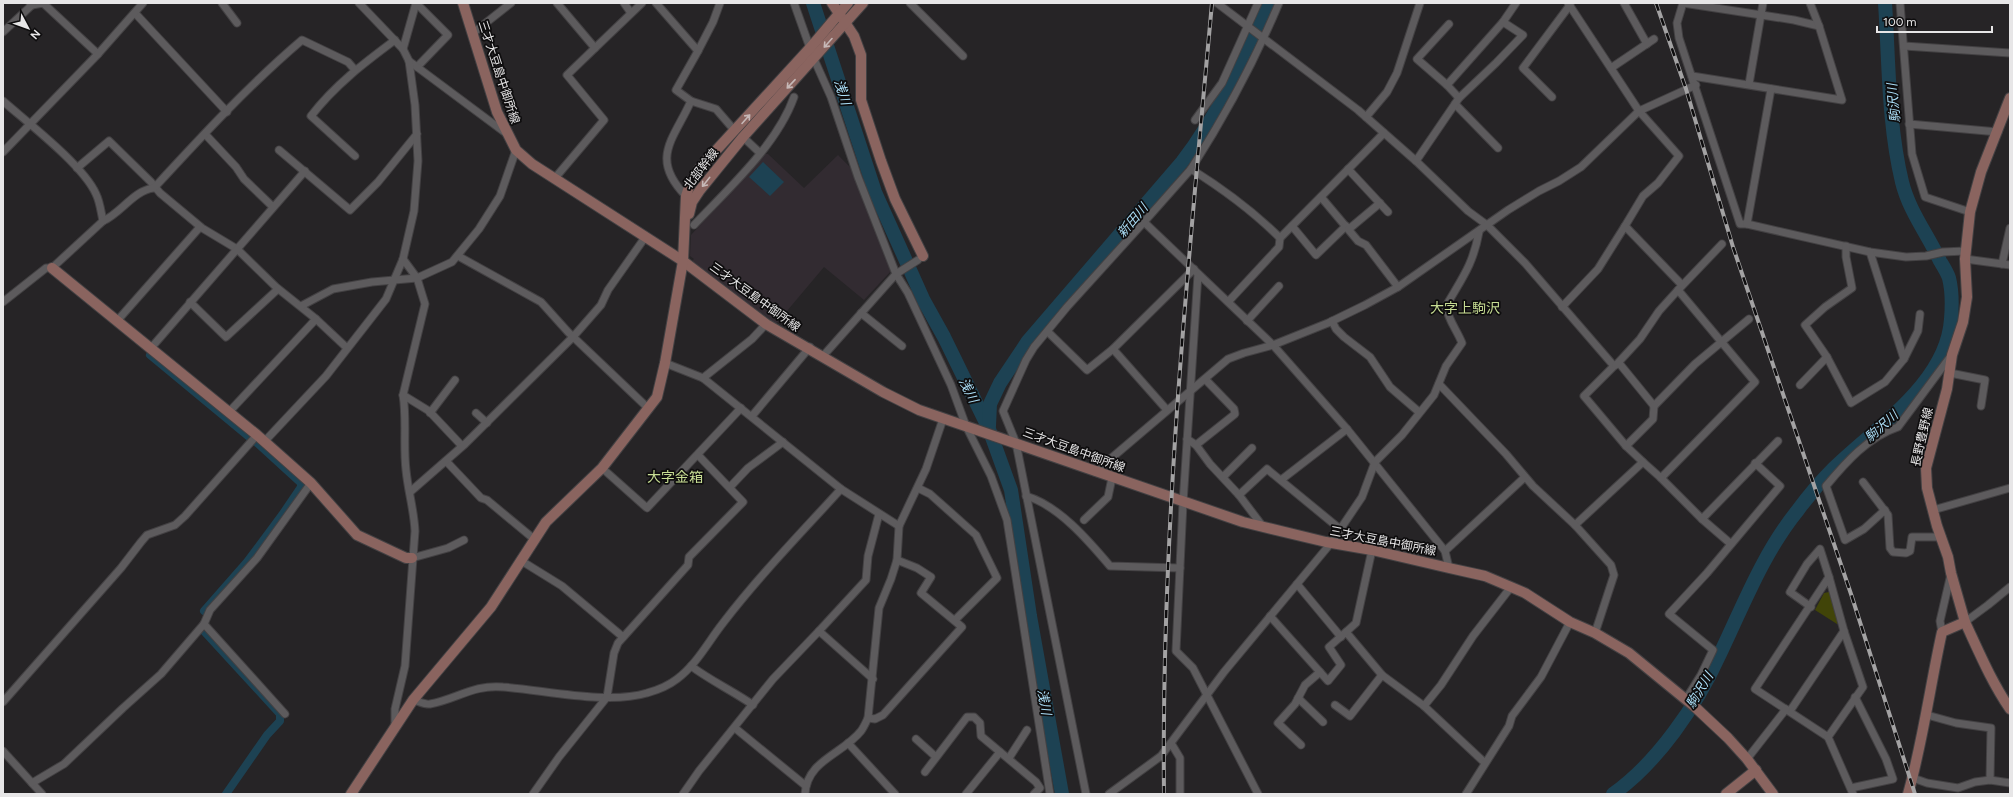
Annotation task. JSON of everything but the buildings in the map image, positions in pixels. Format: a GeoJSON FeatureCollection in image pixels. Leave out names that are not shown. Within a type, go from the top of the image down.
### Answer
{"type":"FeatureCollection","features":[{"type":"Feature","properties":{"kind":"main road","name":"三才大豆島中御所線"},"geometry":{"type":"LineString","coordinates":[[463,3],[497,112],[506,134],[516,150],[532,164],[683,261],[766,324],[793,341],[810,348],[883,392],[919,410],[1005,439],[1183,503],[1265,529],[1372,550],[1485,576],[1511,586],[1525,593],[1570,622],[1595,633],[1628,653],[1689,703],[1747,759],[1773,794]]}},
{"type":"Feature","properties":{"kind":"main road"},"geometry":{"type":"LineString","coordinates":[[832,3],[839,13],[842,26],[854,36],[862,54],[861,100],[880,161],[921,258]]}},
{"type":"Feature","properties":{"kind":"main road"},"geometry":{"type":"LineString","coordinates":[[814,51],[839,13],[848,3]]}},
{"type":"Feature","properties":{"kind":"main road"},"geometry":{"type":"LineString","coordinates":[[814,51],[842,26],[863,3]]}},
{"type":"Feature","properties":{"kind":"main road","name":"北部幹線"},"geometry":{"type":"LineString","coordinates":[[685,234],[686,196],[690,184],[699,169],[739,134],[814,51]]}},
{"type":"Feature","properties":{"kind":"main road","name":"長野豊野線"},"geometry":{"type":"LineString","coordinates":[[2010,98],[1982,172],[1970,212],[1965,255],[1967,297],[1963,322],[1952,355],[1947,389],[1926,468],[1928,488],[1933,510],[1948,557],[1965,622],[1980,658],[1997,690],[2010,709]]}},
{"type":"Feature","properties":{"kind":"main road","name":"北部幹線"},"geometry":{"type":"LineString","coordinates":[[685,234],[688,215],[696,195],[739,134]]}},
{"type":"Feature","properties":{"kind":"main road"},"geometry":{"type":"LineString","coordinates":[[351,794],[413,700],[491,606],[546,522],[602,468],[657,397],[666,363],[683,261],[685,234]]}},
{"type":"Feature","properties":{"kind":"main road"},"geometry":{"type":"LineString","coordinates":[[49,268],[117,320],[229,412],[311,483],[357,535],[406,558],[412,558]]}},
{"type":"Feature","properties":{"kind":"main road"},"geometry":{"type":"LineString","coordinates":[[1908,794],[1927,715],[1942,632],[1965,622]]}},
{"type":"Feature","properties":{"kind":"main road"},"geometry":{"type":"LineString","coordinates":[[1726,794],[1756,770]]}},
{"type":"Feature","properties":{"kind":"street"},"geometry":{"type":"LineString","coordinates":[[3,32],[31,4],[43,3],[98,54]]}},
{"type":"Feature","properties":{"kind":"street"},"geometry":{"type":"LineString","coordinates":[[222,3],[237,23]]}},
{"type":"Feature","properties":{"kind":"street"},"geometry":{"type":"LineString","coordinates":[[359,3],[403,49],[409,60],[506,134]]}},
{"type":"Feature","properties":{"kind":"street"},"geometry":{"type":"LineString","coordinates":[[403,49],[416,3]]}},
{"type":"Feature","properties":{"kind":"street"},"geometry":{"type":"LineString","coordinates":[[416,3],[448,36],[417,67]]}},
{"type":"Feature","properties":{"kind":"street"},"geometry":{"type":"LineString","coordinates":[[473,33],[511,3]]}},
{"type":"Feature","properties":{"kind":"street"},"geometry":{"type":"LineString","coordinates":[[557,3],[595,48]]}},
{"type":"Feature","properties":{"kind":"street"},"geometry":{"type":"LineString","coordinates":[[624,3],[631,13]]}},
{"type":"Feature","properties":{"kind":"street"},"geometry":{"type":"LineString","coordinates":[[555,178],[604,120],[567,75],[642,3]]}},
{"type":"Feature","properties":{"kind":"street"},"geometry":{"type":"LineString","coordinates":[[656,3],[698,51]]}},
{"type":"Feature","properties":{"kind":"street"},"geometry":{"type":"LineString","coordinates":[[720,3],[713,22],[676,90],[691,101],[716,109],[739,134],[760,153]]}},
{"type":"Feature","properties":{"kind":"street"},"geometry":{"type":"LineString","coordinates":[[794,3],[831,97],[858,177],[898,273],[970,427],[991,476],[1007,520],[1035,688],[1050,794]]}},
{"type":"Feature","properties":{"kind":"street"},"geometry":{"type":"LineString","coordinates":[[910,3],[963,56]]}},
{"type":"Feature","properties":{"kind":"street"},"geometry":{"type":"LineString","coordinates":[[1217,3],[1224,6],[1366,117],[1416,161],[1468,211],[1487,225],[1525,263],[1562,307],[1617,364],[1654,406]]}},
{"type":"Feature","properties":{"kind":"street"},"geometry":{"type":"LineString","coordinates":[[1195,120],[1222,83],[1250,27],[1258,3]]}},
{"type":"Feature","properties":{"kind":"street"},"geometry":{"type":"LineString","coordinates":[[1086,794],[1016,443],[1003,411],[1026,360],[1034,347],[1048,332],[1067,307],[1191,169],[1218,128],[1261,36],[1279,3]]}},
{"type":"Feature","properties":{"kind":"street"},"geometry":{"type":"LineString","coordinates":[[1366,117],[1387,92],[1397,73],[1420,3]]}},
{"type":"Feature","properties":{"kind":"street"},"geometry":{"type":"LineString","coordinates":[[1447,85],[1503,22],[1516,3]]}},
{"type":"Feature","properties":{"kind":"street"},"geometry":{"type":"LineString","coordinates":[[1624,3],[1647,44]]}},
{"type":"Feature","properties":{"kind":"street"},"geometry":{"type":"LineString","coordinates":[[1819,26],[1683,3],[1677,23],[1679,38],[1696,85],[1740,224],[1747,224],[1870,252],[1906,257],[1926,256],[1943,252],[1965,255],[2010,265]]}},
{"type":"Feature","properties":{"kind":"street"},"geometry":{"type":"LineString","coordinates":[[1749,84],[1763,3]]}},
{"type":"Feature","properties":{"kind":"street"},"geometry":{"type":"LineString","coordinates":[[1692,76],[1842,100],[1819,26],[1810,3]]}},
{"type":"Feature","properties":{"kind":"street"},"geometry":{"type":"LineString","coordinates":[[1900,3],[1912,154],[1925,197],[1970,212]]}},
{"type":"Feature","properties":{"kind":"street"},"geometry":{"type":"LineString","coordinates":[[3,152],[98,54],[135,13],[141,4]]}},
{"type":"Feature","properties":{"kind":"street"},"geometry":{"type":"LineString","coordinates":[[1552,97],[1523,68],[1569,4],[1639,111],[1679,156],[1658,183],[1643,196],[1598,269],[1562,307]]}},
{"type":"Feature","properties":{"kind":"street"},"geometry":{"type":"LineString","coordinates":[[135,13],[226,112]]}},
{"type":"Feature","properties":{"kind":"street"},"geometry":{"type":"LineString","coordinates":[[1416,161],[1457,101],[1523,35],[1503,22]]}},
{"type":"Feature","properties":{"kind":"street"},"geometry":{"type":"LineString","coordinates":[[1449,24],[1417,59],[1447,85],[1457,101],[1498,148]]}},
{"type":"Feature","properties":{"kind":"street"},"geometry":{"type":"LineString","coordinates":[[3,302],[78,246],[103,221],[112,217],[148,188],[154,188],[275,63],[302,40],[348,62],[355,70]]}},
{"type":"Feature","properties":{"kind":"street"},"geometry":{"type":"LineString","coordinates":[[355,156],[311,116],[332,91],[355,70],[395,40]]}},
{"type":"Feature","properties":{"kind":"street"},"geometry":{"type":"LineString","coordinates":[[1611,68],[1654,40]]}},
{"type":"Feature","properties":{"kind":"street"},"geometry":{"type":"LineString","coordinates":[[1904,46],[2010,52]]}},
{"type":"Feature","properties":{"kind":"street"},"geometry":{"type":"LineString","coordinates":[[3,702],[121,568],[140,542],[147,535],[175,525],[185,516],[260,439],[326,376],[386,298],[395,281],[403,259],[417,187],[417,134],[409,60]]}},
{"type":"Feature","properties":{"kind":"street"},"geometry":{"type":"LineString","coordinates":[[1095,472],[1228,359],[1272,345],[1332,321],[1365,306],[1398,287],[1538,191],[1559,181],[1581,167],[1639,111],[1696,85]]}},
{"type":"Feature","properties":{"kind":"street"},"geometry":{"type":"LineString","coordinates":[[1747,224],[1771,89]]}},
{"type":"Feature","properties":{"kind":"street"},"geometry":{"type":"LineString","coordinates":[[694,225],[760,153],[790,110],[794,97]]}},
{"type":"Feature","properties":{"kind":"street"},"geometry":{"type":"LineString","coordinates":[[3,101],[77,168],[90,183],[97,195],[103,221]]}},
{"type":"Feature","properties":{"kind":"street"},"geometry":{"type":"LineString","coordinates":[[686,196],[676,185],[665,156],[669,141],[684,118],[691,101]]}},
{"type":"Feature","properties":{"kind":"street"},"geometry":{"type":"LineString","coordinates":[[1909,124],[1998,132]]}},
{"type":"Feature","properties":{"kind":"street"},"geometry":{"type":"LineString","coordinates":[[1228,302],[1279,247],[1280,238],[1384,133]]}},
{"type":"Feature","properties":{"kind":"street"},"geometry":{"type":"LineString","coordinates":[[205,134],[236,167],[244,179],[272,206]]}},
{"type":"Feature","properties":{"kind":"street"},"geometry":{"type":"LineString","coordinates":[[279,150],[350,210],[378,182],[417,134]]}},
{"type":"Feature","properties":{"kind":"street"},"geometry":{"type":"LineString","coordinates":[[77,168],[109,141],[151,182],[154,188],[200,227],[237,249],[278,289],[301,306],[347,348]]}},
{"type":"Feature","properties":{"kind":"street"},"geometry":{"type":"LineString","coordinates":[[301,306],[333,289],[372,282],[417,278],[447,265],[458,256],[479,229],[500,196],[516,150]]}},
{"type":"Feature","properties":{"kind":"street"},"geometry":{"type":"LineString","coordinates":[[1191,169],[1221,188],[1256,215],[1280,238]]}},
{"type":"Feature","properties":{"kind":"street"},"geometry":{"type":"LineString","coordinates":[[1348,169],[1388,212]]}},
{"type":"Feature","properties":{"kind":"street"},"geometry":{"type":"LineString","coordinates":[[151,348],[237,249],[272,206],[305,171]]}},
{"type":"Feature","properties":{"kind":"street"},"geometry":{"type":"LineString","coordinates":[[1321,196],[1358,241],[1366,245],[1398,287]]}},
{"type":"Feature","properties":{"kind":"street"},"geometry":{"type":"LineString","coordinates":[[1292,226],[1316,255],[1347,228],[1380,203]]}},
{"type":"Feature","properties":{"kind":"street"},"geometry":{"type":"LineString","coordinates":[[1144,222],[1272,345],[1347,428],[1445,551],[1449,568]]}},
{"type":"Feature","properties":{"kind":"street"},"geometry":{"type":"LineString","coordinates":[[1625,226],[1680,287],[1722,343],[1755,382],[1661,478]]}},
{"type":"Feature","properties":{"kind":"street"},"geometry":{"type":"LineString","coordinates":[[117,320],[200,227]]}},
{"type":"Feature","properties":{"kind":"street"},"geometry":{"type":"LineString","coordinates":[[2002,264],[2010,228]]}},
{"type":"Feature","properties":{"kind":"street"},"geometry":{"type":"LineString","coordinates":[[1109,794],[1161,756],[1270,616],[1331,543],[1362,497],[1375,462],[1402,435],[1434,395],[1446,366],[1462,343],[1448,318],[1446,306],[1468,270],[1476,250],[1479,232]]}},
{"type":"Feature","properties":{"kind":"street"},"geometry":{"type":"LineString","coordinates":[[410,492],[462,446],[574,338],[601,305],[608,290],[646,236]]}},
{"type":"Feature","properties":{"kind":"street"},"geometry":{"type":"LineString","coordinates":[[1722,244],[1659,311],[1640,339],[1584,396],[1626,446],[1702,519],[1731,544]]}},
{"type":"Feature","properties":{"kind":"street"},"geometry":{"type":"LineString","coordinates":[[1846,246],[1846,257],[1852,288],[1825,307],[1805,325],[1827,357],[1851,403],[1885,382],[1904,358],[1918,331],[1920,314]]}},
{"type":"Feature","properties":{"kind":"street"},"geometry":{"type":"LineString","coordinates":[[1870,252],[1904,358]]}},
{"type":"Feature","properties":{"kind":"street"},"geometry":{"type":"LineString","coordinates":[[458,256],[540,302],[574,338],[649,409]]}},
{"type":"Feature","properties":{"kind":"street"},"geometry":{"type":"LineString","coordinates":[[823,356],[898,273],[921,258]]}},
{"type":"Feature","properties":{"kind":"street"},"geometry":{"type":"LineString","coordinates":[[394,730],[396,709],[405,666],[415,531],[414,511],[406,469],[404,420],[406,410],[403,395],[425,311],[422,290],[417,278],[403,259]]}},
{"type":"Feature","properties":{"kind":"street"},"geometry":{"type":"LineString","coordinates":[[1048,332],[1087,370],[1113,349],[1196,271]]}},
{"type":"Feature","properties":{"kind":"street"},"geometry":{"type":"LineString","coordinates":[[1196,271],[1191,392],[1183,503],[1176,650],[1193,668],[1258,794]]}},
{"type":"Feature","properties":{"kind":"street"},"geometry":{"type":"LineString","coordinates":[[1247,321],[1279,286]]}},
{"type":"Feature","properties":{"kind":"street"},"geometry":{"type":"LineString","coordinates":[[190,302],[226,336],[278,289]]}},
{"type":"Feature","properties":{"kind":"street"},"geometry":{"type":"LineString","coordinates":[[861,313],[889,340],[902,346]]}},
{"type":"Feature","properties":{"kind":"street"},"geometry":{"type":"LineString","coordinates":[[229,412],[316,319]]}},
{"type":"Feature","properties":{"kind":"street"},"geometry":{"type":"LineString","coordinates":[[1626,446],[1653,419],[1654,406],[1695,364],[1749,319]]}},
{"type":"Feature","properties":{"kind":"street"},"geometry":{"type":"LineString","coordinates":[[1332,321],[1336,329],[1344,337],[1370,357],[1390,387],[1419,412]]}},
{"type":"Feature","properties":{"kind":"street"},"geometry":{"type":"LineString","coordinates":[[703,378],[752,339],[766,324]]}},
{"type":"Feature","properties":{"kind":"street"},"geometry":{"type":"LineString","coordinates":[[752,416],[810,348]]}},
{"type":"Feature","properties":{"kind":"street"},"geometry":{"type":"LineString","coordinates":[[1113,349],[1167,410]]}},
{"type":"Feature","properties":{"kind":"street"},"geometry":{"type":"LineString","coordinates":[[1885,510],[1864,529],[1845,540],[1826,486],[1844,465],[1862,448],[1885,431],[1898,427],[1952,355]]}},
{"type":"Feature","properties":{"kind":"street"},"geometry":{"type":"LineString","coordinates":[[1800,385],[1827,357]]}},
{"type":"Feature","properties":{"kind":"street"},"geometry":{"type":"LineString","coordinates":[[666,363],[703,378],[841,489],[899,526]]}},
{"type":"Feature","properties":{"kind":"street"},"geometry":{"type":"LineString","coordinates":[[1950,373],[1985,380],[1981,406]]}},
{"type":"Feature","properties":{"kind":"street"},"geometry":{"type":"LineString","coordinates":[[1196,445],[1235,414],[1234,409],[1205,379]]}},
{"type":"Feature","properties":{"kind":"street"},"geometry":{"type":"LineString","coordinates":[[430,413],[454,380]]}},
{"type":"Feature","properties":{"kind":"street"},"geometry":{"type":"LineString","coordinates":[[1439,384],[1506,454],[1525,477],[1576,525],[1611,565],[1614,575],[1595,633]]}},
{"type":"Feature","properties":{"kind":"street"},"geometry":{"type":"LineString","coordinates":[[403,395],[430,413],[462,446]]}},
{"type":"Feature","properties":{"kind":"street"},"geometry":{"type":"LineString","coordinates":[[602,468],[647,508],[741,408]]}},
{"type":"Feature","properties":{"kind":"street"},"geometry":{"type":"LineString","coordinates":[[476,413],[486,423]]}},
{"type":"Feature","properties":{"kind":"street"},"geometry":{"type":"LineString","coordinates":[[806,790],[806,781],[816,766],[848,743],[861,731],[868,718],[879,608],[892,579],[897,560],[899,526],[918,488],[943,418]]}},
{"type":"Feature","properties":{"kind":"street"},"geometry":{"type":"LineString","coordinates":[[1281,480],[1347,428]]}},
{"type":"Feature","properties":{"kind":"street"},"geometry":{"type":"LineString","coordinates":[[1188,439],[1196,445],[1240,495],[1265,529]]}},
{"type":"Feature","properties":{"kind":"street"},"geometry":{"type":"LineString","coordinates":[[1702,519],[1778,441]]}},
{"type":"Feature","properties":{"kind":"street"},"geometry":{"type":"LineString","coordinates":[[730,487],[748,468],[783,442]]}},
{"type":"Feature","properties":{"kind":"street"},"geometry":{"type":"LineString","coordinates":[[1223,477],[1252,448]]}},
{"type":"Feature","properties":{"kind":"street"},"geometry":{"type":"LineString","coordinates":[[533,794],[559,757],[607,697],[614,653],[618,643],[688,565],[689,557],[743,502],[698,455]]}},
{"type":"Feature","properties":{"kind":"street"},"geometry":{"type":"LineString","coordinates":[[446,461],[481,498],[487,500],[534,539]]}},
{"type":"Feature","properties":{"kind":"street"},"geometry":{"type":"LineString","coordinates":[[1576,525],[1643,462]]}},
{"type":"Feature","properties":{"kind":"street"},"geometry":{"type":"LineString","coordinates":[[1689,703],[1713,650],[1669,614],[1780,486],[1755,463]]}},
{"type":"Feature","properties":{"kind":"street"},"geometry":{"type":"LineString","coordinates":[[1240,495],[1267,469],[1340,529]]}},
{"type":"Feature","properties":{"kind":"street"},"geometry":{"type":"LineString","coordinates":[[1445,551],[1525,477]]}},
{"type":"Feature","properties":{"kind":"street"},"geometry":{"type":"LineString","coordinates":[[1084,520],[1108,497],[1112,478]]}},
{"type":"Feature","properties":{"kind":"street"},"geometry":{"type":"LineString","coordinates":[[1863,482],[1888,514],[1890,548],[1893,552],[1906,554],[1910,551],[1912,536],[1942,537]]}},
{"type":"Feature","properties":{"kind":"street"},"geometry":{"type":"LineString","coordinates":[[32,783],[64,764],[161,674],[204,624],[210,610],[257,558],[311,483]]}},
{"type":"Feature","properties":{"kind":"street"},"geometry":{"type":"LineString","coordinates":[[918,488],[930,494],[976,535],[997,578],[955,620]]}},
{"type":"Feature","properties":{"kind":"street"},"geometry":{"type":"LineString","coordinates":[[1933,510],[2010,488]]}},
{"type":"Feature","properties":{"kind":"street"},"geometry":{"type":"LineString","coordinates":[[413,700],[429,705],[469,691],[502,686],[542,692],[607,697],[626,697],[657,690],[677,679],[691,666],[723,623],[841,489]]}},
{"type":"Feature","properties":{"kind":"street"},"geometry":{"type":"LineString","coordinates":[[1026,496],[1037,499],[1052,509],[1087,539],[1110,566],[1180,568]]}},
{"type":"Feature","properties":{"kind":"street"},"geometry":{"type":"LineString","coordinates":[[683,794],[699,771],[773,679],[866,580],[868,556],[879,514]]}},
{"type":"Feature","properties":{"kind":"street"},"geometry":{"type":"LineString","coordinates":[[412,558],[448,548],[464,540]]}},
{"type":"Feature","properties":{"kind":"street"},"geometry":{"type":"LineString","coordinates":[[1811,607],[1790,592],[1807,564],[1820,549],[1844,631],[1863,687],[1847,712],[1828,737]]}},
{"type":"Feature","properties":{"kind":"street"},"geometry":{"type":"LineString","coordinates":[[1270,616],[1328,681],[1341,665],[1329,647],[1356,623],[1372,550]]}},
{"type":"Feature","properties":{"kind":"street"},"geometry":{"type":"LineString","coordinates":[[520,560],[562,586],[623,637]]}},
{"type":"Feature","properties":{"kind":"street"},"geometry":{"type":"LineString","coordinates":[[868,718],[875,719],[883,715],[962,627],[921,593],[931,577],[917,568],[897,560]]}},
{"type":"Feature","properties":{"kind":"street"},"geometry":{"type":"LineString","coordinates":[[1942,632],[1940,621],[1951,573]]}},
{"type":"Feature","properties":{"kind":"street"},"geometry":{"type":"LineString","coordinates":[[1829,578],[1755,689],[1828,737],[1852,791],[1893,779],[1886,758],[1856,697]]}},
{"type":"Feature","properties":{"kind":"street"},"geometry":{"type":"LineString","coordinates":[[1297,584],[1382,675],[1424,706],[1484,762]]}},
{"type":"Feature","properties":{"kind":"street"},"geometry":{"type":"LineString","coordinates":[[1424,706],[1441,685],[1473,636],[1511,586]]}},
{"type":"Feature","properties":{"kind":"street"},"geometry":{"type":"LineString","coordinates":[[1965,622],[1988,606],[2010,587]]}},
{"type":"Feature","properties":{"kind":"street"},"geometry":{"type":"LineString","coordinates":[[1466,794],[1484,762],[1509,726],[1512,716],[1541,677],[1570,622]]}},
{"type":"Feature","properties":{"kind":"street"},"geometry":{"type":"LineString","coordinates":[[204,624],[285,714]]}},
{"type":"Feature","properties":{"kind":"street"},"geometry":{"type":"LineString","coordinates":[[819,631],[873,679]]}},
{"type":"Feature","properties":{"kind":"street"},"geometry":{"type":"LineString","coordinates":[[1747,759],[1788,710],[1844,631]]}},
{"type":"Feature","properties":{"kind":"street"},"geometry":{"type":"LineString","coordinates":[[691,666],[710,680],[730,690],[753,705]]}},
{"type":"Feature","properties":{"kind":"street"},"geometry":{"type":"LineString","coordinates":[[1301,745],[1278,723],[1298,698],[1305,685],[1320,672]]}},
{"type":"Feature","properties":{"kind":"street"},"geometry":{"type":"LineString","coordinates":[[1335,706],[1350,716],[1382,675]]}},
{"type":"Feature","properties":{"kind":"street"},"geometry":{"type":"LineString","coordinates":[[1298,698],[1322,722]]}},
{"type":"Feature","properties":{"kind":"street"},"geometry":{"type":"LineString","coordinates":[[1927,715],[1956,723],[1991,728],[1990,780]]}},
{"type":"Feature","properties":{"kind":"street"},"geometry":{"type":"LineString","coordinates":[[925,772],[967,717],[974,717],[980,723],[981,736],[1036,782],[1040,788],[1034,794]]}},
{"type":"Feature","properties":{"kind":"street"},"geometry":{"type":"LineString","coordinates":[[735,728],[806,790]]}},
{"type":"Feature","properties":{"kind":"street"},"geometry":{"type":"LineString","coordinates":[[1009,758],[1027,730]]}},
{"type":"Feature","properties":{"kind":"street"},"geometry":{"type":"LineString","coordinates":[[916,739],[936,757]]}},
{"type":"Feature","properties":{"kind":"street"},"geometry":{"type":"LineString","coordinates":[[848,743],[895,794]]}},
{"type":"Feature","properties":{"kind":"street"},"geometry":{"type":"LineString","coordinates":[[1171,743],[1180,758],[1180,794]]}},
{"type":"Feature","properties":{"kind":"street"},"geometry":{"type":"LineString","coordinates":[[3,751],[42,794]]}},
{"type":"Feature","properties":{"kind":"street"},"geometry":{"type":"LineString","coordinates":[[966,794],[1000,752]]}},
{"type":"Feature","properties":{"kind":"street"},"geometry":{"type":"LineString","coordinates":[[1913,778],[1927,783],[1958,788],[1975,782],[1990,780],[2010,783]]}},
{"type":"Feature","properties":{"kind":"shaded area"},"geometry":{"type":"Polygon","coordinates":[[[765,154],[768,154],[804,188],[838,155],[851,168],[891,271],[864,300],[824,267],[776,324],[751,308],[692,261],[694,259],[690,256],[691,235],[765,154]]]}},
{"type":"Feature","properties":{"kind":"shaded area"},"geometry":{"type":"Polygon","coordinates":[[[1829,592],[1839,622],[1837,624],[1815,610],[1824,593],[1829,592]]]}},
{"type":"Feature","properties":{"kind":"water"},"geometry":{"type":"Polygon","coordinates":[[[763,162],[784,182],[770,196],[749,177],[763,162]]]}},
{"type":"Feature","properties":{"kind":"waterway","name":"浅川"},"geometry":{"type":"LineString","coordinates":[[813,3],[875,192],[924,301],[944,337],[989,429],[1011,490],[1030,616],[1062,794]]}},
{"type":"Feature","properties":{"kind":"waterway","name":"新田川"},"geometry":{"type":"LineString","coordinates":[[989,426],[990,404],[1000,383],[1028,341],[1182,162],[1208,125],[1230,85],[1269,3]]}},
{"type":"Feature","properties":{"kind":"waterway","name":"駒沢川"},"geometry":{"type":"LineString","coordinates":[[1613,794],[1629,781],[1660,750],[1687,713],[1710,675],[1754,580],[1774,544],[1786,527],[1829,473],[1907,402],[1937,364],[1947,342],[1952,309],[1949,278],[1909,203],[1897,160],[1890,93],[1885,3]]}},
{"type":"Feature","properties":{"kind":"waterway"},"geometry":{"type":"LineString","coordinates":[[150,355],[249,437]]}},
{"type":"Feature","properties":{"kind":"waterway"},"geometry":{"type":"LineString","coordinates":[[204,611],[247,562],[301,487],[301,483],[256,442]]}},
{"type":"Feature","properties":{"kind":"waterway"},"geometry":{"type":"LineString","coordinates":[[202,629],[280,714],[280,721],[267,735],[226,794]]}},
{"type":"Feature","properties":{"kind":"railway"},"geometry":{"type":"LineString","coordinates":[[1164,794],[1164,695],[1167,596],[1178,398],[1185,299],[1212,3]]}},
{"type":"Feature","properties":{"kind":"railway"},"geometry":{"type":"LineString","coordinates":[[1656,3],[1686,89],[1733,247],[1851,594],[1915,794]]}},
{"type":"Feature","properties":{"kind":"district","name":"大字上駒沢"},"geometry":{"type":"Point","coordinates":[1465,308]}},
{"type":"Feature","properties":{"kind":"district","name":"大字金箱"},"geometry":{"type":"Point","coordinates":[675,477]}}]}
